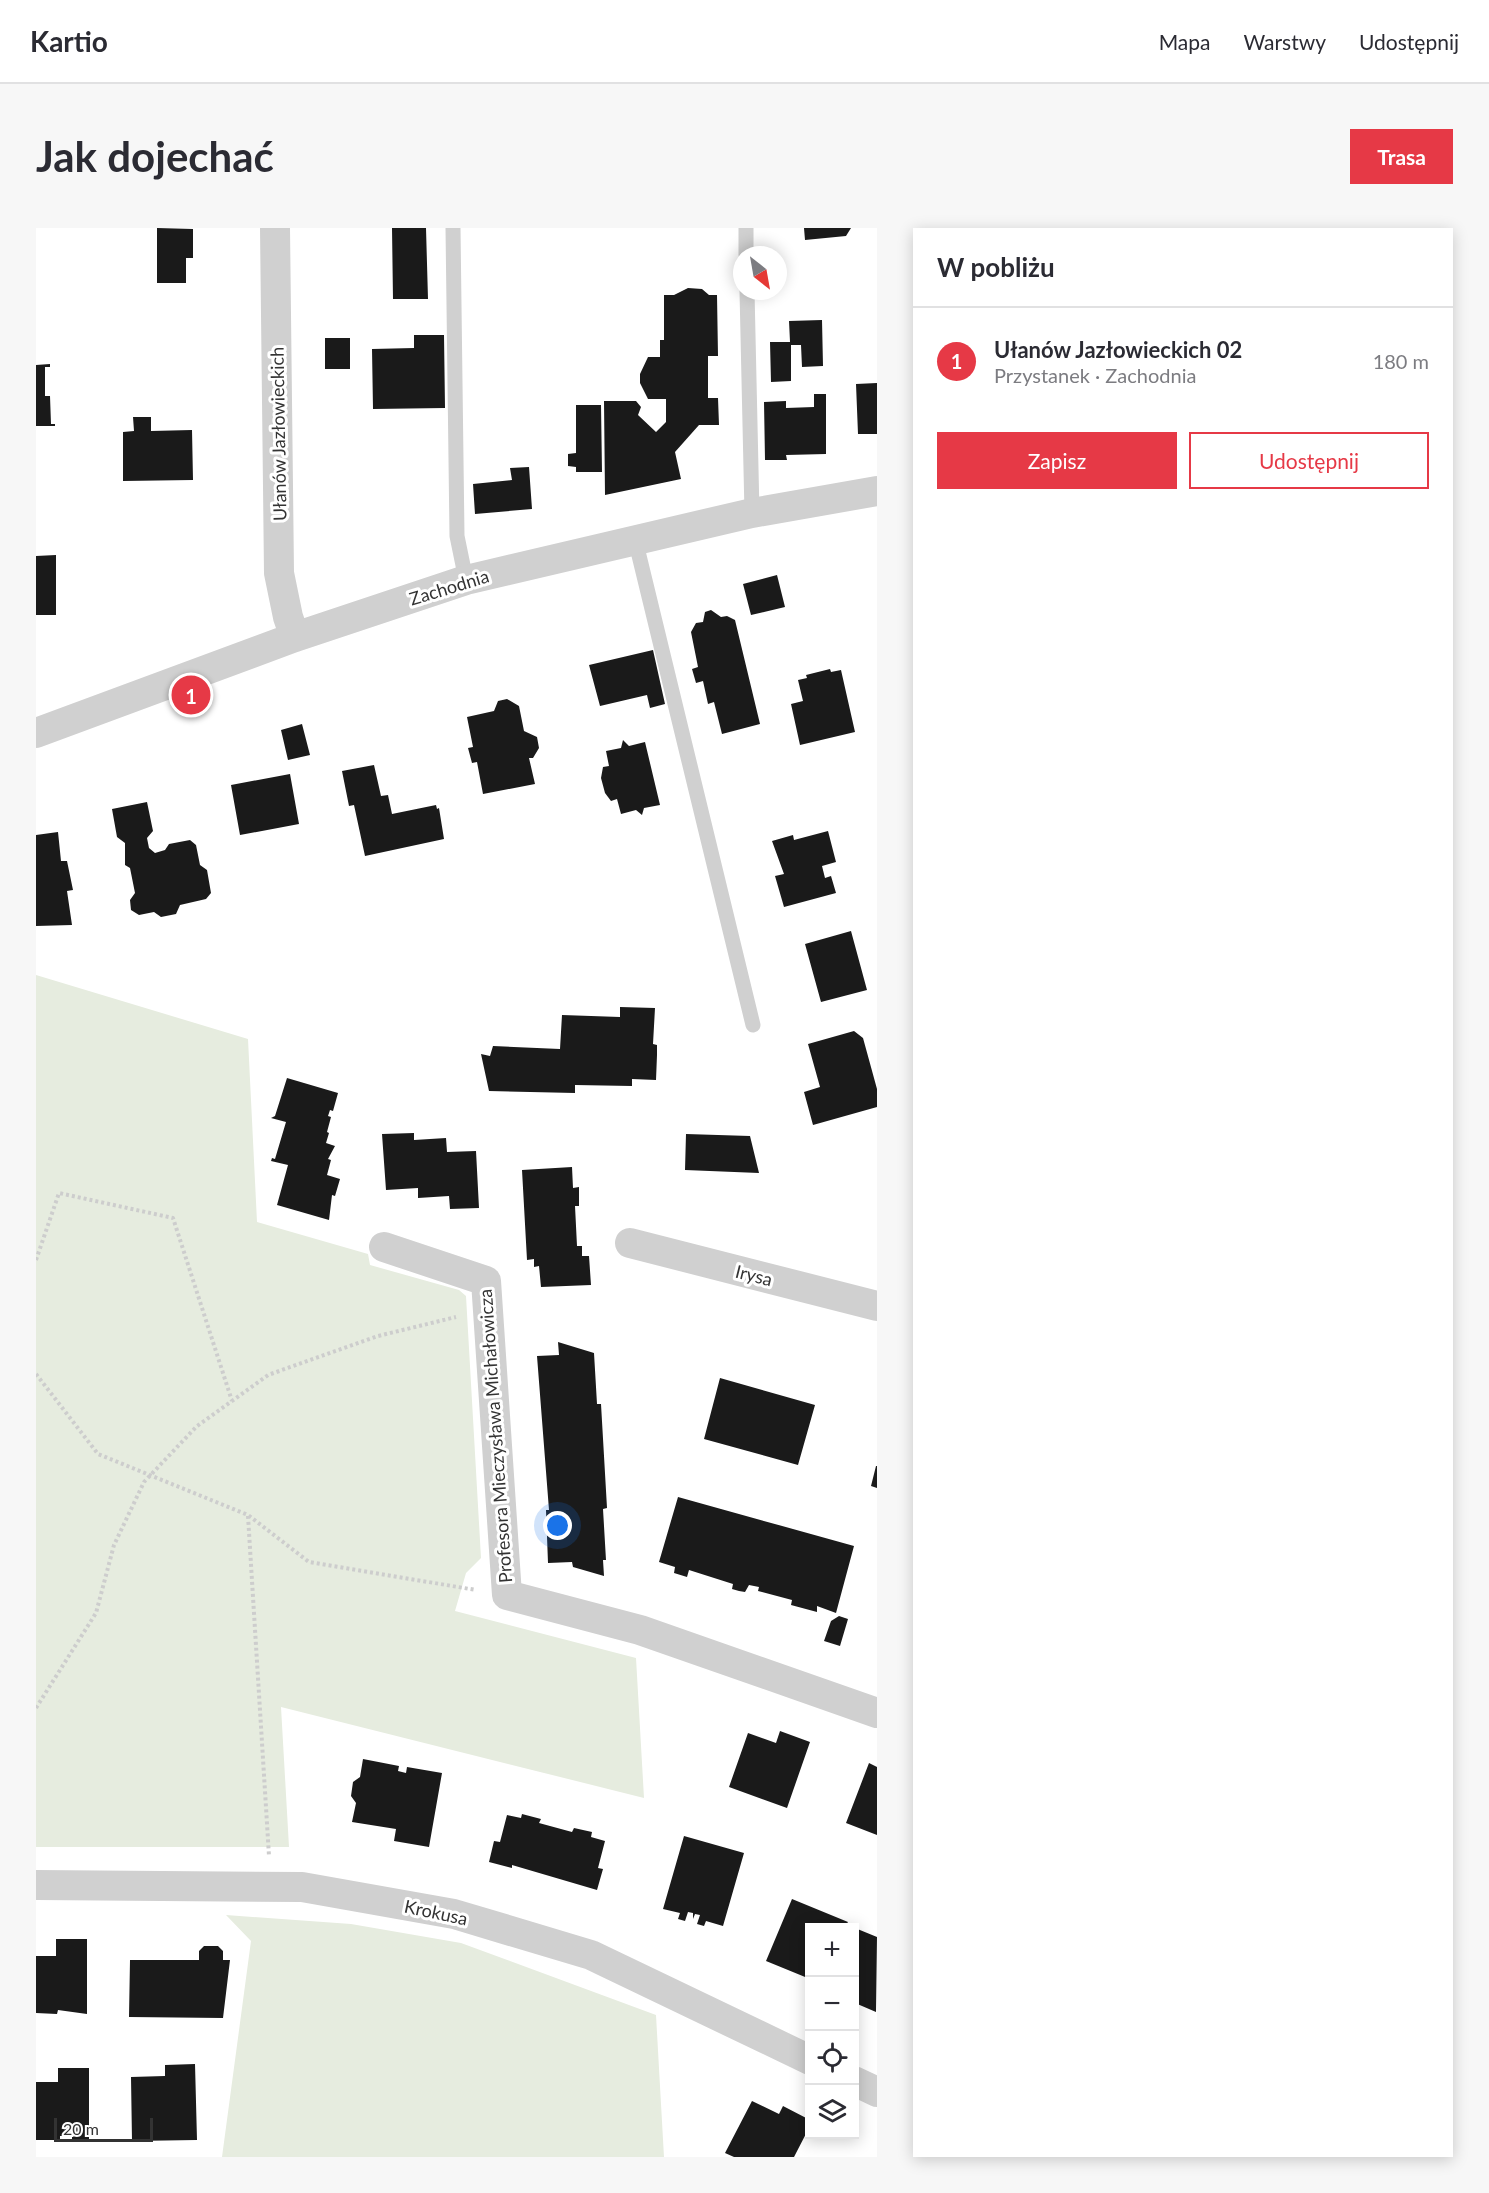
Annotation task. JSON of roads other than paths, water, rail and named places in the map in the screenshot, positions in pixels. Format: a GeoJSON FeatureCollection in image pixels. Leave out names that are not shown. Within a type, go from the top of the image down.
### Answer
{"type":"FeatureCollection","features":[{"type":"Feature","properties":{"kind":"street","name":"Ułanów Jazłowieckich"},"geometry":{"type":"LineString","coordinates":[[275,228],[279,573],[288,617],[295,637]]}},
{"type":"Feature","properties":{"kind":"street","name":"Zachodnia"},"geometry":{"type":"LineString","coordinates":[[36,733],[295,637],[466,580],[752,513],[877,491]]}},
{"type":"Feature","properties":{"kind":"street","name":"Irysa"},"geometry":{"type":"LineString","coordinates":[[630,1243],[877,1306]]}},
{"type":"Feature","properties":{"kind":"street","name":"Profesora Mieczysława Michałowicza"},"geometry":{"type":"LineString","coordinates":[[384,1247],[486,1281],[507,1595],[640,1630],[877,1713]]}},
{"type":"Feature","properties":{"kind":"street","name":"Krokusa"},"geometry":{"type":"LineString","coordinates":[[36,1885],[302,1887],[454,1914],[591,1955],[805,2058]]}},
{"type":"Feature","properties":{"kind":"street"},"geometry":{"type":"LineString","coordinates":[[859,2083],[877,2092]]}},
{"type":"Feature","properties":{"kind":"lane"},"geometry":{"type":"LineString","coordinates":[[453,228],[457,536],[466,580]]}},
{"type":"Feature","properties":{"kind":"lane"},"geometry":{"type":"LineString","coordinates":[[746,228],[746,246]]}},
{"type":"Feature","properties":{"kind":"lane"},"geometry":{"type":"LineString","coordinates":[[747,300],[752,513]]}},
{"type":"Feature","properties":{"kind":"lane"},"geometry":{"type":"LineString","coordinates":[[635,539],[753,1025]]}},
{"type":"Feature","properties":{"kind":"place","name":"Ułanów Jazłowieckich 02"},"geometry":{"type":"Point","coordinates":[191,695]}}]}
